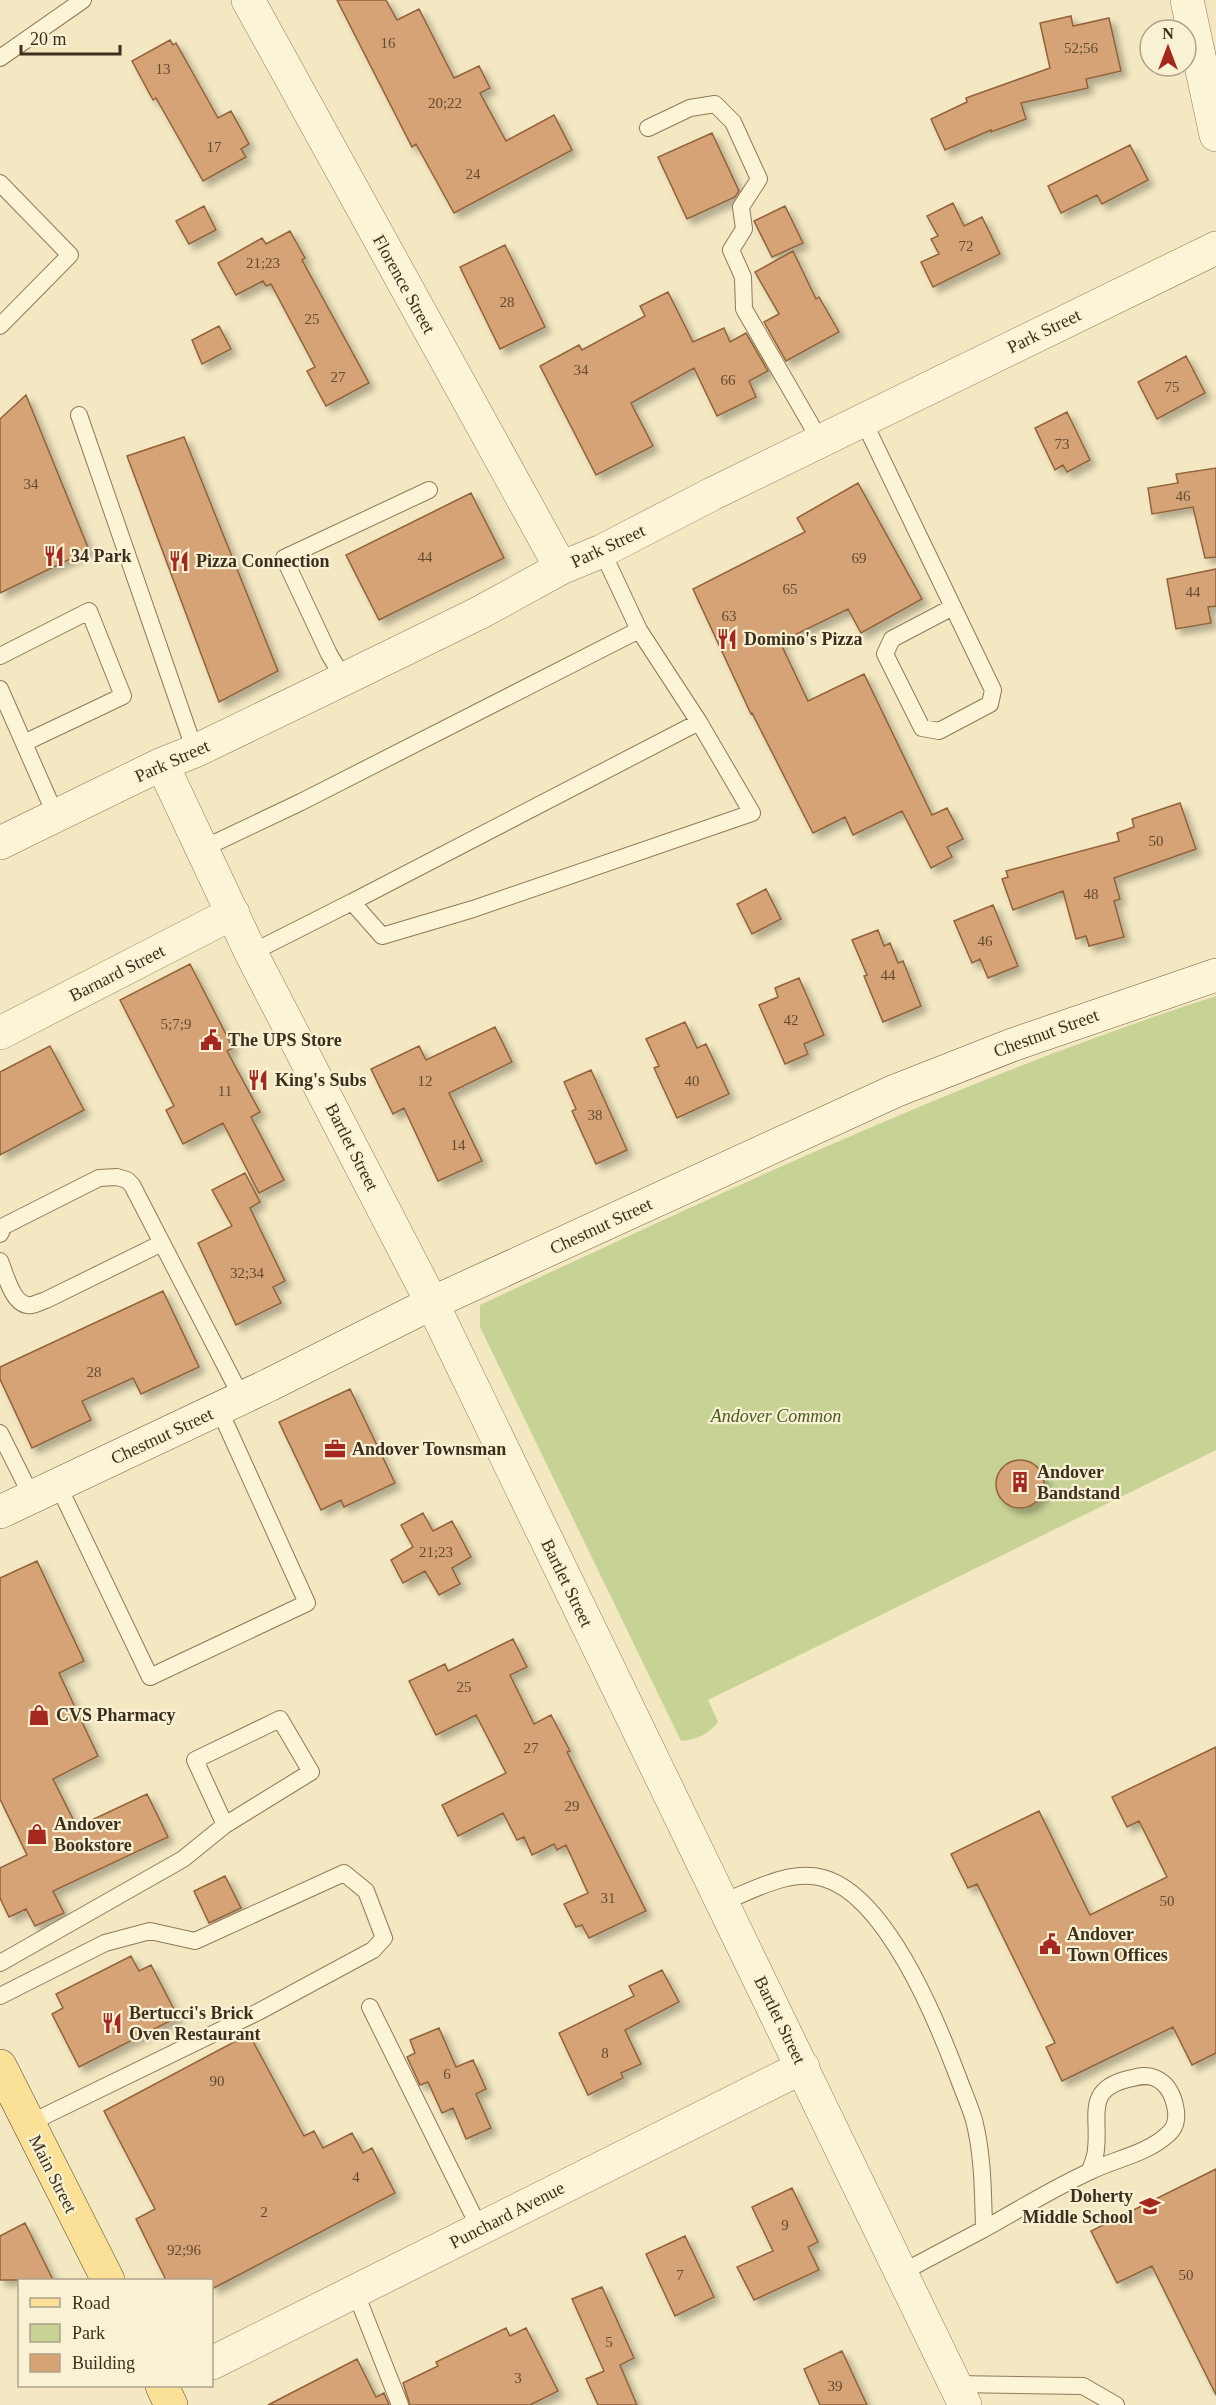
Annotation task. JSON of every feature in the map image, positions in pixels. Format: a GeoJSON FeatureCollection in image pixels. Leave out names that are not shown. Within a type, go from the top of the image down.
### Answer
{"type":"FeatureCollection","features":[{"type":"Feature","properties":{"kind":"main road","name":"Main Street"},"geometry":{"type":"LineString","coordinates":[[0,2066],[107,2279]]}},
{"type":"Feature","properties":{"kind":"street","name":"Florence Street"},"geometry":{"type":"LineString","coordinates":[[248,0],[561,568]]}},
{"type":"Feature","properties":{"kind":"street"},"geometry":{"type":"LineString","coordinates":[[1187,0],[1216,135]]}},
{"type":"Feature","properties":{"kind":"street","name":"Park Street"},"geometry":{"type":"LineString","coordinates":[[0,843],[162,764],[195,751],[344,680],[481,612],[561,568],[602,551],[863,420],[1216,248]]}},
{"type":"Feature","properties":{"kind":"street","name":"Bartlet Street"},"geometry":{"type":"LineString","coordinates":[[162,764],[251,953],[432,1303],[960,2394]]}},
{"type":"Feature","properties":{"kind":"street","name":"Barnard Street"},"geometry":{"type":"LineString","coordinates":[[0,1033],[233,914]]}},
{"type":"Feature","properties":{"kind":"street","name":"Chestnut Street"},"geometry":{"type":"LineString","coordinates":[[0,1512],[231,1403],[432,1303],[895,1091],[1022,1042],[1216,975]]}},
{"type":"Feature","properties":{"kind":"street","name":"Punchard Avenue"},"geometry":{"type":"LineString","coordinates":[[213,2362],[803,2067]]}},
{"type":"Feature","properties":{"kind":"lane"},"geometry":{"type":"LineString","coordinates":[[0,58],[83,0]]}},
{"type":"Feature","properties":{"kind":"lane"},"geometry":{"type":"LineString","coordinates":[[648,128],[690,108],[715,104],[733,122],[759,179],[741,207],[744,229],[731,250],[743,277],[744,309],[820,442]]}},
{"type":"Feature","properties":{"kind":"lane"},"geometry":{"type":"LineString","coordinates":[[0,183],[70,255],[0,326]]}},
{"type":"Feature","properties":{"kind":"lane"},"geometry":{"type":"LineString","coordinates":[[78,415],[195,751]]}},
{"type":"Feature","properties":{"kind":"lane"},"geometry":{"type":"LineString","coordinates":[[863,420],[993,690],[990,704],[939,731],[922,728],[885,654],[892,639],[953,607]]}},
{"type":"Feature","properties":{"kind":"lane"},"geometry":{"type":"LineString","coordinates":[[344,680],[329,654],[284,558],[429,490]]}},
{"type":"Feature","properties":{"kind":"lane"},"geometry":{"type":"LineString","coordinates":[[352,902],[381,936],[473,909],[752,813],[699,722],[639,630],[602,551]]}},
{"type":"Feature","properties":{"kind":"lane"},"geometry":{"type":"LineString","coordinates":[[0,656],[89,611],[123,696],[24,743]]}},
{"type":"Feature","properties":{"kind":"lane"},"geometry":{"type":"LineString","coordinates":[[202,849],[301,802],[639,630]]}},
{"type":"Feature","properties":{"kind":"lane"},"geometry":{"type":"LineString","coordinates":[[0,689],[56,816]]}},
{"type":"Feature","properties":{"kind":"lane"},"geometry":{"type":"LineString","coordinates":[[251,953],[699,722]]}},
{"type":"Feature","properties":{"kind":"lane"},"geometry":{"type":"LineString","coordinates":[[0,1234],[4,1226],[99,1178],[117,1177],[127,1180],[132,1185],[162,1242],[231,1403],[307,1603],[150,1677],[45,1491],[0,1433]]}},
{"type":"Feature","properties":{"kind":"lane"},"geometry":{"type":"LineString","coordinates":[[0,1261],[14,1295],[21,1303],[31,1305],[162,1242]]}},
{"type":"Feature","properties":{"kind":"lane"},"geometry":{"type":"LineString","coordinates":[[0,1963],[183,1859],[225,1825],[311,1772],[280,1719],[195,1760],[225,1825]]}},
{"type":"Feature","properties":{"kind":"lane"},"geometry":{"type":"LineString","coordinates":[[0,1996],[105,1943],[150,1931],[195,1941],[344,1873],[366,1891],[384,1938],[374,1950],[258,2012],[28,2124]]}},
{"type":"Feature","properties":{"kind":"lane"},"geometry":{"type":"LineString","coordinates":[[723,1902],[770,1883],[808,1875],[825,1878],[856,1897],[884,1928],[930,2006],[974,2120],[982,2175],[984,2229]]}},
{"type":"Feature","properties":{"kind":"lane"},"geometry":{"type":"LineString","coordinates":[[370,2007],[480,2229]]}},
{"type":"Feature","properties":{"kind":"lane"},"geometry":{"type":"LineString","coordinates":[[901,2273],[1090,2171],[1152,2146],[1167,2136],[1174,2128],[1176,2118],[1172,2094],[1163,2082],[1152,2077],[1138,2076],[1118,2082],[1098,2099],[1095,2111],[1096,2149],[1090,2171]]}},
{"type":"Feature","properties":{"kind":"lane"},"geometry":{"type":"LineString","coordinates":[[355,2291],[400,2405]]}},
{"type":"Feature","properties":{"kind":"lane"},"geometry":{"type":"LineString","coordinates":[[960,2394],[1083,2386],[1116,2405]]}},
{"type":"Feature","properties":{"kind":"green space","name":"Andover Common"},"geometry":{"type":"Polygon","coordinates":[[[1216,996],[1216,1450],[708,1700],[718,1722],[702,1736],[681,1741],[480,1327],[480,1305],[843,1139],[935,1100],[1121,1028],[1216,996]]]}},
{"type":"Feature","properties":{"kind":"building"},"geometry":{"type":"Polygon","coordinates":[[[337,0],[386,0],[397,20],[419,9],[454,78],[479,66],[490,88],[480,93],[506,141],[554,115],[572,150],[454,213],[416,144],[412,147],[337,0]]]}},
{"type":"Feature","properties":{"kind":"building"},"geometry":{"type":"Polygon","coordinates":[[[1071,16],[1073,26],[1109,18],[1121,71],[1086,79],[1088,88],[1021,103],[1026,119],[991,132],[991,130],[945,150],[931,119],[967,102],[966,98],[1050,68],[1040,23],[1071,16]]]}},
{"type":"Feature","properties":{"kind":"building"},"geometry":{"type":"Polygon","coordinates":[[[170,40],[173,45],[176,43],[218,118],[231,111],[249,144],[241,149],[246,157],[203,181],[156,98],[153,100],[132,61],[170,40]]]}},
{"type":"Feature","properties":{"kind":"building"},"geometry":{"type":"Polygon","coordinates":[[[712,133],[739,191],[735,197],[687,219],[658,157],[712,133]]]}},
{"type":"Feature","properties":{"kind":"building"},"geometry":{"type":"Polygon","coordinates":[[[1130,145],[1148,180],[1102,204],[1097,195],[1061,213],[1048,186],[1130,145]]]}},
{"type":"Feature","properties":{"kind":"building"},"geometry":{"type":"Polygon","coordinates":[[[953,203],[964,226],[982,217],[1000,254],[933,287],[921,262],[939,254],[931,239],[938,236],[927,216],[953,203]]]}},
{"type":"Feature","properties":{"kind":"building"},"geometry":{"type":"Polygon","coordinates":[[[204,206],[216,230],[189,244],[176,221],[204,206]]]}},
{"type":"Feature","properties":{"kind":"building"},"geometry":{"type":"Polygon","coordinates":[[[785,206],[803,243],[772,257],[754,221],[785,206]]]}},
{"type":"Feature","properties":{"kind":"building"},"geometry":{"type":"Polygon","coordinates":[[[290,231],[305,258],[302,260],[369,383],[326,406],[307,371],[315,367],[271,284],[266,286],[263,281],[236,295],[218,263],[262,238],[266,244],[290,231]]]}},
{"type":"Feature","properties":{"kind":"building"},"geometry":{"type":"Polygon","coordinates":[[[505,245],[545,327],[500,349],[460,267],[505,245]]]}},
{"type":"Feature","properties":{"kind":"building"},"geometry":{"type":"Polygon","coordinates":[[[793,251],[816,299],[819,297],[839,332],[786,361],[764,322],[779,314],[755,272],[793,251]]]}},
{"type":"Feature","properties":{"kind":"building"},"geometry":{"type":"Polygon","coordinates":[[[668,292],[693,342],[724,328],[730,342],[746,333],[768,371],[749,381],[756,397],[717,416],[694,368],[631,403],[653,446],[596,475],[540,366],[579,345],[582,350],[645,316],[640,306],[668,292]]]}},
{"type":"Feature","properties":{"kind":"building"},"geometry":{"type":"Polygon","coordinates":[[[219,326],[231,349],[202,364],[192,340],[219,326]]]}},
{"type":"Feature","properties":{"kind":"building"},"geometry":{"type":"Polygon","coordinates":[[[1186,356],[1205,393],[1157,419],[1138,382],[1186,356]]]}},
{"type":"Feature","properties":{"kind":"building"},"geometry":{"type":"Polygon","coordinates":[[[26,395],[89,550],[0,593],[0,419],[26,395]]]}},
{"type":"Feature","properties":{"kind":"building"},"geometry":{"type":"Polygon","coordinates":[[[1067,412],[1090,460],[1067,472],[1063,465],[1055,470],[1035,428],[1067,412]]]}},
{"type":"Feature","properties":{"kind":"building"},"geometry":{"type":"Polygon","coordinates":[[[184,437],[278,671],[219,702],[127,456],[184,437]]]}},
{"type":"Feature","properties":{"kind":"building"},"geometry":{"type":"Polygon","coordinates":[[[1216,468],[1216,557],[1205,558],[1193,507],[1152,514],[1148,488],[1178,483],[1176,474],[1216,468]]]}},
{"type":"Feature","properties":{"kind":"building"},"geometry":{"type":"Polygon","coordinates":[[[858,483],[922,599],[861,633],[848,609],[780,642],[808,701],[864,674],[932,815],[947,808],[963,839],[947,847],[952,857],[931,868],[902,811],[853,835],[845,817],[813,833],[751,714],[693,589],[805,532],[797,518],[858,483]]]}},
{"type":"Feature","properties":{"kind":"building"},"geometry":{"type":"Polygon","coordinates":[[[471,493],[504,558],[379,620],[346,555],[471,493]]]}},
{"type":"Feature","properties":{"kind":"building"},"geometry":{"type":"Polygon","coordinates":[[[1216,569],[1216,606],[1208,607],[1211,623],[1176,629],[1167,579],[1216,569]]]}},
{"type":"Feature","properties":{"kind":"building"},"geometry":{"type":"Polygon","coordinates":[[[1180,803],[1196,849],[1114,878],[1120,899],[1114,901],[1124,937],[1089,946],[1086,936],[1076,939],[1063,891],[1013,910],[1002,879],[1008,877],[1006,871],[1119,841],[1117,833],[1134,827],[1132,819],[1180,803]]]}},
{"type":"Feature","properties":{"kind":"building"},"geometry":{"type":"Polygon","coordinates":[[[766,889],[781,919],[752,934],[737,904],[766,889]]]}},
{"type":"Feature","properties":{"kind":"building"},"geometry":{"type":"Polygon","coordinates":[[[993,905],[1018,966],[988,978],[980,959],[972,963],[954,921],[993,905]]]}},
{"type":"Feature","properties":{"kind":"building"},"geometry":{"type":"Polygon","coordinates":[[[878,930],[884,946],[890,943],[898,963],[903,961],[921,1006],[883,1022],[852,940],[878,930]]]}},
{"type":"Feature","properties":{"kind":"building"},"geometry":{"type":"Polygon","coordinates":[[[190,964],[233,1048],[227,1051],[260,1112],[251,1117],[284,1180],[259,1193],[223,1123],[183,1144],[166,1110],[174,1106],[120,1000],[190,964]]]}},
{"type":"Feature","properties":{"kind":"building"},"geometry":{"type":"Polygon","coordinates":[[[799,978],[824,1035],[804,1044],[808,1054],[785,1064],[759,1005],[778,997],[775,988],[799,978]]]}},
{"type":"Feature","properties":{"kind":"building"},"geometry":{"type":"Polygon","coordinates":[[[685,1022],[697,1048],[706,1044],[729,1094],[677,1118],[654,1068],[659,1066],[646,1039],[685,1022]]]}},
{"type":"Feature","properties":{"kind":"building"},"geometry":{"type":"Polygon","coordinates":[[[495,1027],[512,1062],[449,1093],[482,1161],[438,1181],[404,1108],[393,1114],[371,1069],[419,1046],[426,1060],[495,1027]]]}},
{"type":"Feature","properties":{"kind":"building"},"geometry":{"type":"Polygon","coordinates":[[[50,1046],[84,1110],[0,1155],[0,1072],[50,1046]]]}},
{"type":"Feature","properties":{"kind":"building"},"geometry":{"type":"Polygon","coordinates":[[[591,1070],[627,1150],[596,1164],[572,1111],[576,1109],[564,1082],[591,1070]]]}},
{"type":"Feature","properties":{"kind":"building"},"geometry":{"type":"Polygon","coordinates":[[[245,1173],[260,1202],[250,1208],[285,1281],[273,1287],[281,1303],[236,1325],[198,1243],[232,1226],[212,1190],[245,1173]]]}},
{"type":"Feature","properties":{"kind":"building"},"geometry":{"type":"Polygon","coordinates":[[[163,1291],[199,1367],[141,1394],[133,1378],[82,1401],[91,1420],[32,1448],[0,1379],[0,1367],[163,1291]]]}},
{"type":"Feature","properties":{"kind":"building","name":"Andover Townsman"},"geometry":{"type":"Polygon","coordinates":[[[350,1389],[395,1483],[344,1507],[341,1500],[321,1510],[279,1422],[350,1389]]]}},
{"type":"Feature","properties":{"kind":"building","name":"Andover Bandstand"},"geometry":{"type":"Polygon","coordinates":[[[1020,1460],[1037,1467],[1044,1484],[1037,1501],[1020,1508],[1003,1501],[996,1484],[1003,1467],[1020,1460]]]}},
{"type":"Feature","properties":{"kind":"building"},"geometry":{"type":"Polygon","coordinates":[[[423,1513],[433,1531],[452,1521],[471,1557],[452,1568],[460,1584],[439,1595],[425,1571],[403,1583],[391,1560],[413,1547],[401,1525],[423,1513]]]}},
{"type":"Feature","properties":{"kind":"building"},"geometry":{"type":"Polygon","coordinates":[[[37,1561],[84,1661],[59,1673],[98,1756],[53,1779],[77,1827],[147,1794],[168,1837],[53,1891],[64,1913],[35,1926],[26,1909],[9,1917],[0,1898],[0,1868],[27,1855],[0,1799],[0,1578],[37,1561]]]}},
{"type":"Feature","properties":{"kind":"building"},"geometry":{"type":"Polygon","coordinates":[[[513,1639],[527,1667],[510,1675],[534,1724],[551,1715],[646,1911],[589,1938],[582,1925],[576,1927],[564,1904],[588,1893],[566,1845],[557,1850],[554,1844],[532,1855],[524,1837],[517,1840],[503,1813],[458,1836],[442,1805],[506,1773],[476,1715],[436,1735],[409,1681],[445,1664],[448,1671],[513,1639]]]}},
{"type":"Feature","properties":{"kind":"building"},"geometry":{"type":"Polygon","coordinates":[[[1216,1747],[1216,2053],[1192,2065],[1173,2027],[1062,2081],[1046,2047],[1055,2043],[977,1884],[968,1888],[951,1854],[1039,1811],[1090,1915],[1167,1877],[1139,1821],[1127,1827],[1112,1797],[1216,1747]]]}},
{"type":"Feature","properties":{"kind":"building"},"geometry":{"type":"Polygon","coordinates":[[[225,1876],[241,1908],[209,1923],[194,1891],[225,1876]]]}},
{"type":"Feature","properties":{"kind":"building"},"geometry":{"type":"Polygon","coordinates":[[[131,1956],[139,1971],[151,1965],[178,2017],[79,2067],[52,2014],[63,2008],[56,1994],[131,1956]]]}},
{"type":"Feature","properties":{"kind":"building"},"geometry":{"type":"Polygon","coordinates":[[[662,1970],[679,2002],[625,2030],[641,2064],[621,2073],[623,2078],[588,2095],[559,2033],[634,1996],[629,1986],[662,1970]]]}},
{"type":"Feature","properties":{"kind":"building"},"geometry":{"type":"Polygon","coordinates":[[[439,2028],[456,2067],[473,2060],[486,2089],[476,2094],[491,2128],[466,2139],[453,2108],[442,2113],[428,2082],[420,2085],[407,2057],[415,2053],[410,2040],[439,2028]]]}},
{"type":"Feature","properties":{"kind":"building"},"geometry":{"type":"Polygon","coordinates":[[[249,2034],[304,2136],[314,2131],[323,2148],[352,2133],[363,2153],[372,2148],[395,2193],[213,2288],[213,2279],[166,2279],[136,2219],[155,2209],[104,2111],[249,2034]]]}},
{"type":"Feature","properties":{"kind":"building"},"geometry":{"type":"Polygon","coordinates":[[[1216,2169],[1216,2395],[1152,2266],[1117,2283],[1091,2231],[1216,2169]]]}},
{"type":"Feature","properties":{"kind":"building"},"geometry":{"type":"Polygon","coordinates":[[[792,2188],[818,2242],[808,2247],[819,2270],[754,2300],[737,2267],[773,2251],[752,2207],[792,2188]]]}},
{"type":"Feature","properties":{"kind":"building"},"geometry":{"type":"Polygon","coordinates":[[[25,2223],[53,2279],[0,2280],[0,2236],[25,2223]]]}},
{"type":"Feature","properties":{"kind":"building"},"geometry":{"type":"Polygon","coordinates":[[[685,2236],[714,2297],[675,2316],[646,2254],[685,2236]]]}},
{"type":"Feature","properties":{"kind":"building"},"geometry":{"type":"Polygon","coordinates":[[[602,2287],[634,2358],[620,2365],[637,2405],[598,2405],[586,2379],[604,2371],[572,2299],[602,2287]]]}},
{"type":"Feature","properties":{"kind":"building"},"geometry":{"type":"Polygon","coordinates":[[[506,2328],[510,2336],[526,2328],[558,2391],[530,2405],[410,2405],[403,2383],[438,2366],[436,2362],[506,2328]]]}},
{"type":"Feature","properties":{"kind":"building"},"geometry":{"type":"Polygon","coordinates":[[[842,2351],[867,2405],[820,2405],[804,2369],[842,2351]]]}},
{"type":"Feature","properties":{"kind":"building"},"geometry":{"type":"Polygon","coordinates":[[[357,2359],[376,2397],[384,2393],[389,2405],[268,2405],[357,2359]]]}},
{"type":"Feature","properties":{"kind":"place","name":"34 Park"},"geometry":{"type":"Point","coordinates":[54,556]}},
{"type":"Feature","properties":{"kind":"place","name":"Pizza Connection"},"geometry":{"type":"Point","coordinates":[179,561]}},
{"type":"Feature","properties":{"kind":"place","name":"Domino's Pizza"},"geometry":{"type":"Point","coordinates":[727,639]}},
{"type":"Feature","properties":{"kind":"place","name":"The UPS Store"},"geometry":{"type":"Point","coordinates":[211,1040]}},
{"type":"Feature","properties":{"kind":"place","name":"King's Subs"},"geometry":{"type":"Point","coordinates":[258,1080]}},
{"type":"Feature","properties":{"kind":"place","name":"Andover Townsman"},"geometry":{"type":"Point","coordinates":[335,1449]}},
{"type":"Feature","properties":{"kind":"place","name":"Andover Bandstand"},"geometry":{"type":"Point","coordinates":[1020,1482]}},
{"type":"Feature","properties":{"kind":"place","name":"CVS Pharmacy"},"geometry":{"type":"Point","coordinates":[39,1715]}},
{"type":"Feature","properties":{"kind":"place","name":"Andover Bookstore"},"geometry":{"type":"Point","coordinates":[37,1834]}},
{"type":"Feature","properties":{"kind":"place","name":"Andover Town Offices"},"geometry":{"type":"Point","coordinates":[1050,1944]}},
{"type":"Feature","properties":{"kind":"place","name":"Bertucci's Brick Oven Restaurant"},"geometry":{"type":"Point","coordinates":[112,2023]}},
{"type":"Feature","properties":{"kind":"place","name":"Doherty Middle School"},"geometry":{"type":"Point","coordinates":[1150,2206]}}]}
